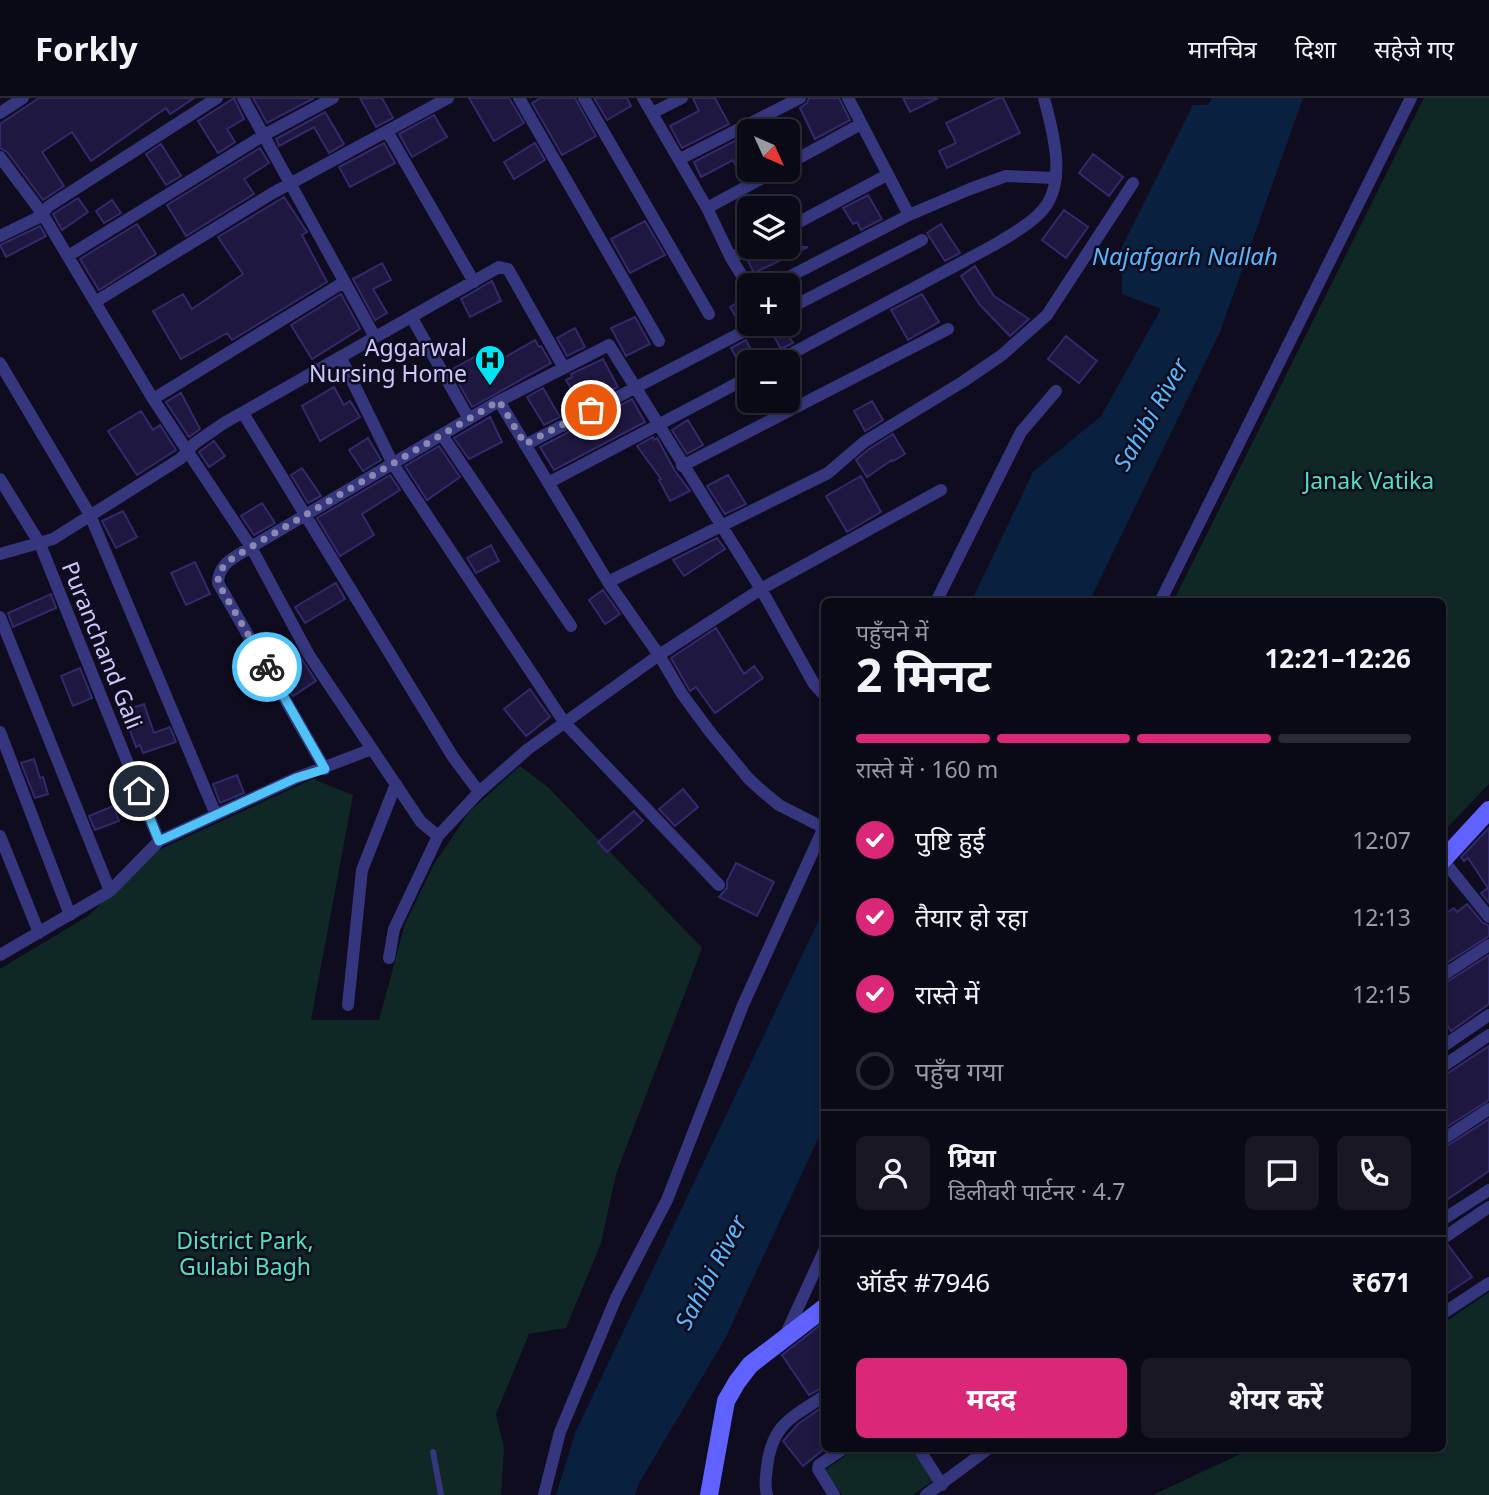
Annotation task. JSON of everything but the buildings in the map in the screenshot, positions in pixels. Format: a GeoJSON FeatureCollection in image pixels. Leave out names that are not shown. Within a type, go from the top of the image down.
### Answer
{"type":"FeatureCollection","features":[{"type":"Feature","properties":{"kind":"street"},"geometry":{"type":"LineString","coordinates":[[0,236],[37,218],[49,206],[217,98]]}},
{"type":"Feature","properties":{"kind":"street"},"geometry":{"type":"LineString","coordinates":[[243,98],[375,337]]}},
{"type":"Feature","properties":{"kind":"street"},"geometry":{"type":"LineString","coordinates":[[68,256],[264,135],[333,98]]}},
{"type":"Feature","properties":{"kind":"street"},"geometry":{"type":"LineString","coordinates":[[95,302],[291,183],[448,98]]}},
{"type":"Feature","properties":{"kind":"street"},"geometry":{"type":"LineString","coordinates":[[519,98],[659,341]]}},
{"type":"Feature","properties":{"kind":"street"},"geometry":{"type":"LineString","coordinates":[[584,98],[709,314]]}},
{"type":"Feature","properties":{"kind":"street"},"geometry":{"type":"LineString","coordinates":[[643,98],[708,208],[741,273]]}},
{"type":"Feature","properties":{"kind":"street"},"geometry":{"type":"LineString","coordinates":[[652,113],[682,98]]}},
{"type":"Feature","properties":{"kind":"street"},"geometry":{"type":"LineString","coordinates":[[680,159],[800,98]]}},
{"type":"Feature","properties":{"kind":"street"},"geometry":{"type":"LineString","coordinates":[[848,98],[909,215]]}},
{"type":"Feature","properties":{"kind":"street"},"geometry":{"type":"LineString","coordinates":[[798,350],[1025,226],[1042,212],[1056,178],[1054,134],[1044,98]]}},
{"type":"Feature","properties":{"kind":"street"},"geometry":{"type":"LineString","coordinates":[[1162,598],[1411,98]]}},
{"type":"Feature","properties":{"kind":"street"},"geometry":{"type":"LineString","coordinates":[[0,113],[16,100]]}},
{"type":"Feature","properties":{"kind":"street"},"geometry":{"type":"LineString","coordinates":[[800,157],[861,124]]}},
{"type":"Feature","properties":{"kind":"street"},"geometry":{"type":"LineString","coordinates":[[387,131],[474,282]]}},
{"type":"Feature","properties":{"kind":"street"},"geometry":{"type":"LineString","coordinates":[[2,166],[42,213],[153,399],[251,547],[309,655],[421,822],[438,836]]}},
{"type":"Feature","properties":{"kind":"street"},"geometry":{"type":"LineString","coordinates":[[800,222],[887,175]]}},
{"type":"Feature","properties":{"kind":"street"},"geometry":{"type":"LineString","coordinates":[[796,273],[909,215],[1006,176],[1056,178]]}},
{"type":"Feature","properties":{"kind":"street"},"geometry":{"type":"LineString","coordinates":[[708,208],[755,182]]}},
{"type":"Feature","properties":{"kind":"street"},"geometry":{"type":"LineString","coordinates":[[608,582],[828,473],[864,442],[964,381],[1028,334],[1047,315],[1133,183]]}},
{"type":"Feature","properties":{"kind":"street"},"geometry":{"type":"LineString","coordinates":[[800,303],[922,240]]}},
{"type":"Feature","properties":{"kind":"street"},"geometry":{"type":"LineString","coordinates":[[731,258],[737,255]]}},
{"type":"Feature","properties":{"kind":"street"},"geometry":{"type":"LineString","coordinates":[[0,554],[53,539],[180,459],[188,449],[224,423],[499,267],[508,269],[564,368]]}},
{"type":"Feature","properties":{"kind":"street"},"geometry":{"type":"LineString","coordinates":[[153,399],[344,282]]}},
{"type":"Feature","properties":{"kind":"street"},"geometry":{"type":"LineString","coordinates":[[412,318],[469,419]]}},
{"type":"Feature","properties":{"kind":"street"},"geometry":{"type":"LineString","coordinates":[[682,466],[948,329]]}},
{"type":"Feature","properties":{"kind":"street"},"geometry":{"type":"LineString","coordinates":[[525,444],[737,335]]}},
{"type":"Feature","properties":{"kind":"street"},"geometry":{"type":"LineString","coordinates":[[325,769],[218,583],[222,567],[251,547],[499,401],[608,345],[761,589],[814,684],[821,692]]}},
{"type":"Feature","properties":{"kind":"street"},"geometry":{"type":"LineString","coordinates":[[341,358],[393,464],[564,722],[719,885]]}},
{"type":"Feature","properties":{"kind":"street"},"geometry":{"type":"LineString","coordinates":[[0,363],[90,515],[216,815]]}},
{"type":"Feature","properties":{"kind":"street"},"geometry":{"type":"LineString","coordinates":[[548,482],[737,383]]}},
{"type":"Feature","properties":{"kind":"street"},"geometry":{"type":"LineString","coordinates":[[938,598],[1021,432],[1056,391]]}},
{"type":"Feature","properties":{"kind":"street"},"geometry":{"type":"LineString","coordinates":[[499,401],[608,582],[659,655],[682,694],[748,778],[779,805],[821,826]]}},
{"type":"Feature","properties":{"kind":"street"},"geometry":{"type":"LineString","coordinates":[[243,413],[453,757],[480,792]]}},
{"type":"Feature","properties":{"kind":"street"},"geometry":{"type":"LineString","coordinates":[[442,435],[571,625]]}},
{"type":"Feature","properties":{"kind":"street","name":"Puranchand Gali"},"geometry":{"type":"LineString","coordinates":[[0,479],[40,544],[159,841]]}},
{"type":"Feature","properties":{"kind":"street"},"geometry":{"type":"LineString","coordinates":[[388,958],[394,929],[438,836],[480,792],[528,749],[659,655],[761,589],[941,491]]}},
{"type":"Feature","properties":{"kind":"street"},"geometry":{"type":"LineString","coordinates":[[0,617],[110,891]]}},
{"type":"Feature","properties":{"kind":"street"},"geometry":{"type":"LineString","coordinates":[[0,732],[70,915]]}},
{"type":"Feature","properties":{"kind":"street"},"geometry":{"type":"LineString","coordinates":[[0,955],[110,891],[159,841],[296,778],[372,749]]}},
{"type":"Feature","properties":{"kind":"street"},"geometry":{"type":"LineString","coordinates":[[348,1005],[362,870],[396,785]]}},
{"type":"Feature","properties":{"kind":"street"},"geometry":{"type":"LineString","coordinates":[[1446,857],[1489,810]]}},
{"type":"Feature","properties":{"kind":"street"},"geometry":{"type":"LineString","coordinates":[[544,1495],[560,1432],[616,1297],[667,1200],[743,1005],[821,835]]}},
{"type":"Feature","properties":{"kind":"street"},"geometry":{"type":"LineString","coordinates":[[0,836],[39,933]]}},
{"type":"Feature","properties":{"kind":"street"},"geometry":{"type":"LineString","coordinates":[[1446,866],[1489,917]]}},
{"type":"Feature","properties":{"kind":"street"},"geometry":{"type":"LineString","coordinates":[[1446,973],[1489,945]]}},
{"type":"Feature","properties":{"kind":"street"},"geometry":{"type":"LineString","coordinates":[[1446,1044],[1489,1015]]}},
{"type":"Feature","properties":{"kind":"street"},"geometry":{"type":"LineString","coordinates":[[1446,1064],[1489,1035]]}},
{"type":"Feature","properties":{"kind":"street"},"geometry":{"type":"LineString","coordinates":[[1446,1137],[1489,1109]]}},
{"type":"Feature","properties":{"kind":"street"},"geometry":{"type":"LineString","coordinates":[[1446,1217],[1489,1190]]}},
{"type":"Feature","properties":{"kind":"street"},"geometry":{"type":"LineString","coordinates":[[1446,1236],[1489,1208]]}},
{"type":"Feature","properties":{"kind":"street"},"geometry":{"type":"LineString","coordinates":[[783,1339],[821,1257]]}},
{"type":"Feature","properties":{"kind":"street"},"geometry":{"type":"LineString","coordinates":[[1446,1311],[1489,1283]]}},
{"type":"Feature","properties":{"kind":"street"},"geometry":{"type":"LineString","coordinates":[[709,1495],[726,1401],[737,1382],[750,1365],[821,1310]]}},
{"type":"Feature","properties":{"kind":"street"},"geometry":{"type":"LineString","coordinates":[[766,1495],[768,1456],[773,1438],[786,1422],[821,1398]]}},
{"type":"Feature","properties":{"kind":"street"},"geometry":{"type":"LineString","coordinates":[[834,1495],[818,1469],[819,1465],[838,1452]]}},
{"type":"Feature","properties":{"kind":"street"},"geometry":{"type":"LineString","coordinates":[[921,1452],[942,1485]]}},
{"type":"Feature","properties":{"kind":"street"},"geometry":{"type":"LineString","coordinates":[[926,1495],[984,1452]]}},
{"type":"Feature","properties":{"kind":"lane"},"geometry":{"type":"LineString","coordinates":[[433,1452],[441,1495]]}},
{"type":"Feature","properties":{"kind":"green space","name":"Janak Vatika"},"geometry":{"type":"Polygon","coordinates":[[[1424,98],[1489,98],[1489,784],[1446,829],[1446,598],[1175,598],[1424,98]]]}},
{"type":"Feature","properties":{"kind":"green space","name":"District Park, Gulabi Bagh"},"geometry":{"type":"Polygon","coordinates":[[[520,766],[549,788],[702,948],[616,1174],[601,1243],[566,1328],[529,1334],[496,1414],[504,1448],[501,1495],[0,1495],[0,969],[88,916],[154,852],[313,779],[353,795],[311,1020],[379,1020],[405,924],[433,866],[469,812],[520,766]]]}},
{"type":"Feature","properties":{"kind":"green space"},"geometry":{"type":"Polygon","coordinates":[[[1489,1292],[1489,1495],[1153,1495],[1245,1452],[1446,1452],[1446,1321],[1489,1292]]]}},
{"type":"Feature","properties":{"kind":"green space"},"geometry":{"type":"Polygon","coordinates":[[[851,1452],[917,1452],[936,1479],[912,1495],[842,1495],[825,1470],[851,1452]]]}},
{"type":"Feature","properties":{"kind":"water","name":"Najafgarh Nallah"},"geometry":{"type":"Polygon","coordinates":[[[1212,98],[1303,98],[1220,332],[1091,598],[973,598],[1033,472],[1101,416],[1161,309],[1122,294],[1122,247],[1193,105],[1208,105],[1212,98]]]}},
{"type":"Feature","properties":{"kind":"water","name":"Sahibi River"},"geometry":{"type":"Polygon","coordinates":[[[821,915],[821,1132],[725,1339],[639,1483],[635,1495],[556,1495],[575,1433],[821,915]]]}},
{"type":"Feature","properties":{"kind":"way so far"},"geometry":{"type":"LineString","coordinates":[[267,667],[218,583],[222,567],[251,547],[499,401],[525,444],[591,410]]}},
{"type":"Feature","properties":{"kind":"place","name":"Aggarwal Nursing Home"},"geometry":{"type":"Point","coordinates":[490,387]}},
{"type":"Feature","properties":{"kind":"route"},"geometry":{"type":"LineString","coordinates":[[139,791],[159,841],[296,778],[325,769],[267,667]]}}]}
